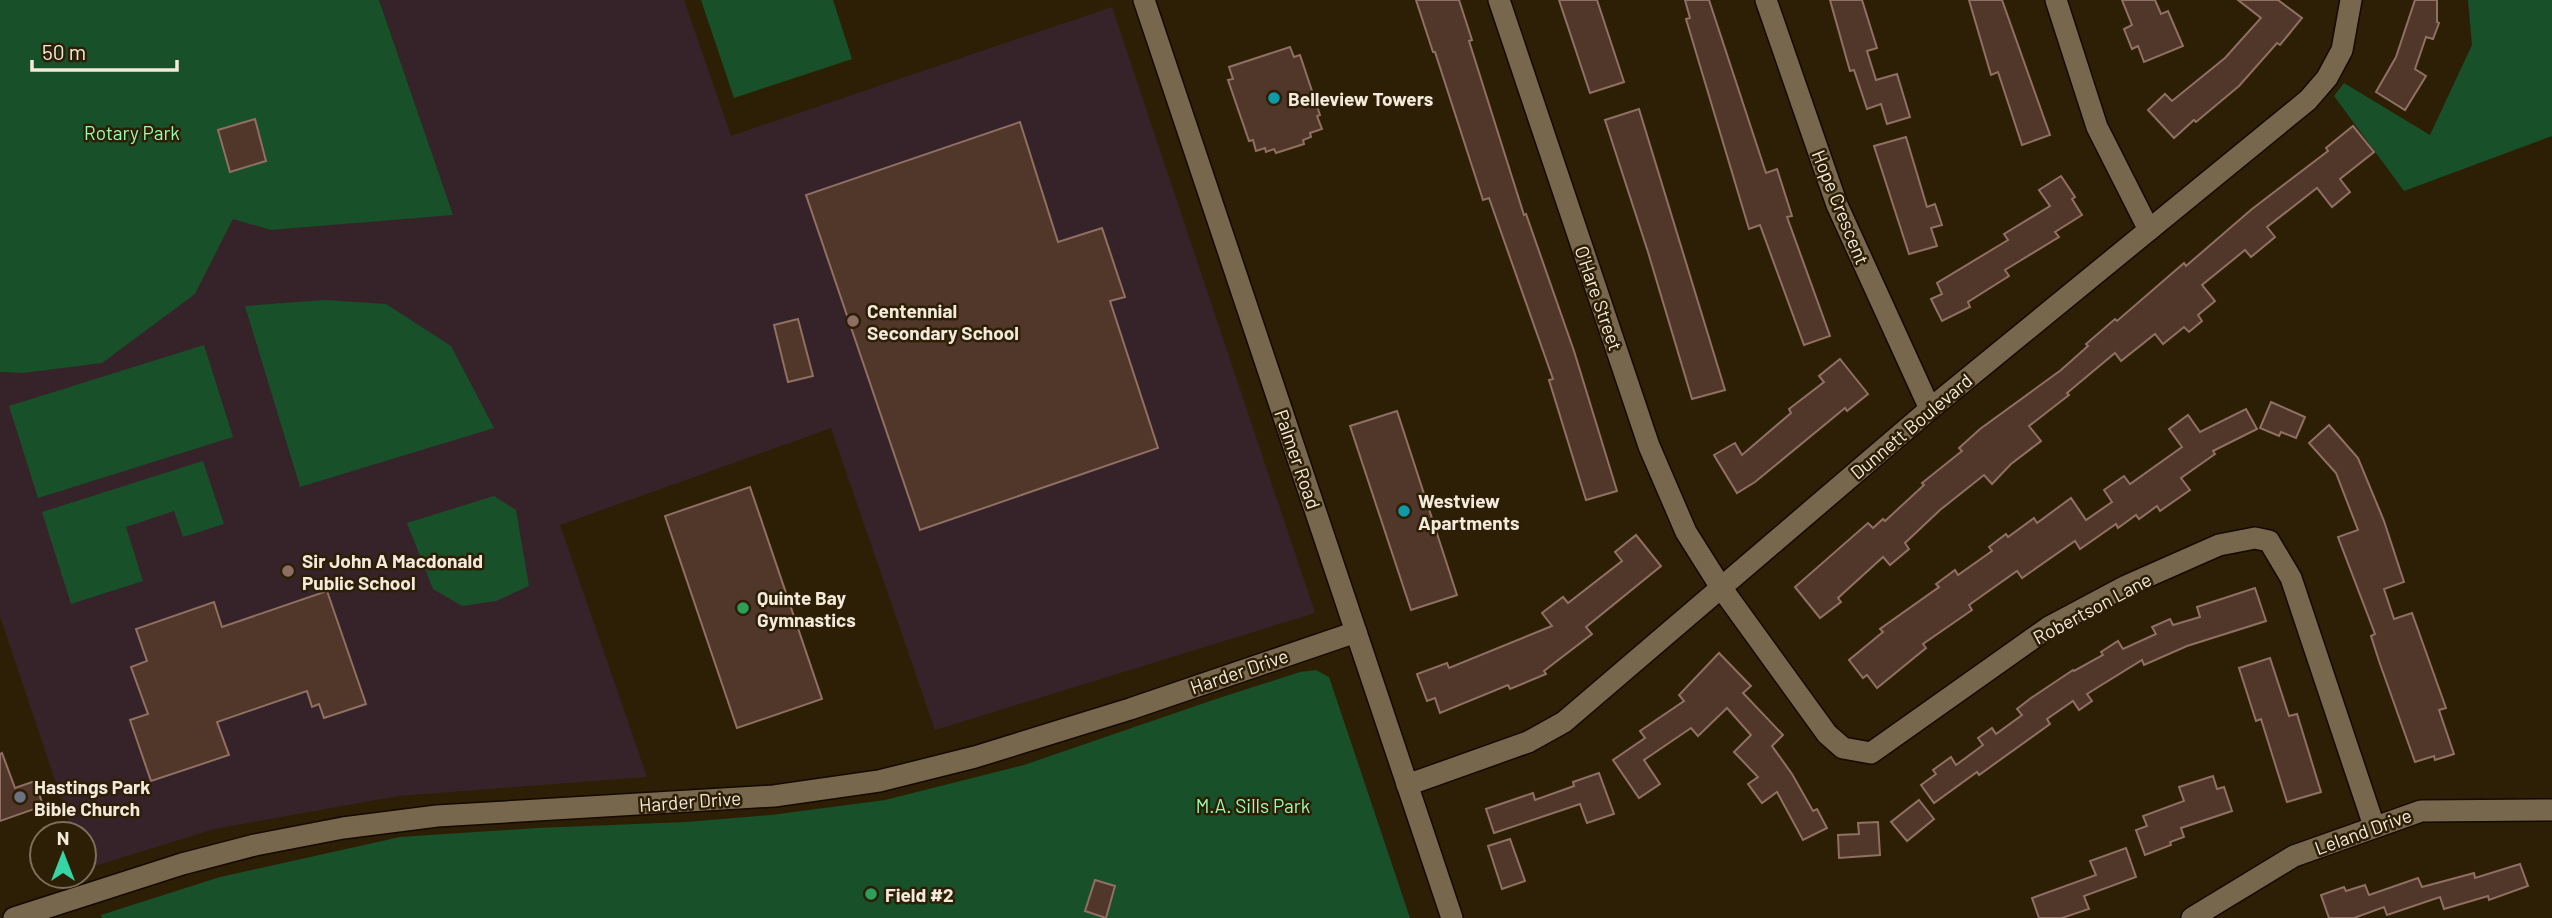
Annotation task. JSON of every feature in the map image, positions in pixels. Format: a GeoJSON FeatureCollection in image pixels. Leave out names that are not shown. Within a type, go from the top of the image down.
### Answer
{"type":"FeatureCollection","features":[{"type":"Feature","properties":{"kind":"street","name":"Palmer Road"},"geometry":{"type":"LineString","coordinates":[[1144,0],[1452,918]]}},
{"type":"Feature","properties":{"kind":"street","name":"O'Hare Street"},"geometry":{"type":"LineString","coordinates":[[1499,0],[1649,446],[1686,532],[1720,586]]}},
{"type":"Feature","properties":{"kind":"street","name":"Hope Crescent"},"geometry":{"type":"LineString","coordinates":[[1766,0],[1837,205],[1930,409]]}},
{"type":"Feature","properties":{"kind":"street"},"geometry":{"type":"LineString","coordinates":[[2056,0],[2097,127],[2149,230]]}},
{"type":"Feature","properties":{"kind":"street","name":"Dunnett Boulevard"},"geometry":{"type":"LineString","coordinates":[[1407,785],[1528,742],[1564,722],[1930,409],[2308,100],[2328,78],[2342,50],[2351,0]]}},
{"type":"Feature","properties":{"kind":"street","name":"Robertson Lane"},"geometry":{"type":"LineString","coordinates":[[1720,586],[1827,734],[1843,748],[1871,753],[2049,627],[2126,586],[2219,545],[2255,538],[2269,541],[2291,578],[2374,826]]}},
{"type":"Feature","properties":{"kind":"street","name":"Harder Drive"},"geometry":{"type":"LineString","coordinates":[[14,918],[182,864],[255,845],[343,828],[437,816],[774,796],[879,781],[975,757],[1130,709],[1356,632]]}},
{"type":"Feature","properties":{"kind":"street","name":"Leland Drive"},"geometry":{"type":"LineString","coordinates":[[2192,918],[2294,856],[2421,811],[2552,810]]}},
{"type":"Feature","properties":{"kind":"shaded area"},"geometry":{"type":"Polygon","coordinates":[[[379,0],[684,0],[731,136],[1112,7],[1315,613],[935,730],[831,428],[560,525],[647,777],[398,796],[214,829],[98,865],[98,820],[68,820],[0,616],[0,372],[23,373],[195,294],[233,218],[271,230],[452,214],[379,0]]]}},
{"type":"Feature","properties":{"kind":"green space","name":"Rotary Park"},"geometry":{"type":"Polygon","coordinates":[[[0,0],[379,0],[453,215],[271,230],[233,219],[195,294],[102,363],[23,373],[0,372],[0,0]]]}},
{"type":"Feature","properties":{"kind":"green space"},"geometry":{"type":"Polygon","coordinates":[[[701,0],[833,0],[852,59],[734,98],[701,0]]]}},
{"type":"Feature","properties":{"kind":"green space"},"geometry":{"type":"Polygon","coordinates":[[[2468,0],[2552,0],[2552,136],[2404,191],[2334,96],[2344,83],[2430,135],[2472,45],[2468,0]]]}},
{"type":"Feature","properties":{"kind":"green space"},"geometry":{"type":"Polygon","coordinates":[[[325,300],[386,304],[451,346],[494,428],[300,487],[245,306],[325,300]]]}},
{"type":"Feature","properties":{"kind":"green space"},"geometry":{"type":"Polygon","coordinates":[[[204,345],[233,437],[38,498],[9,406],[204,345]]]}},
{"type":"Feature","properties":{"kind":"green space"},"geometry":{"type":"Polygon","coordinates":[[[203,461],[224,524],[183,537],[174,511],[126,527],[143,581],[71,604],[42,512],[203,461]]]}},
{"type":"Feature","properties":{"kind":"green space"},"geometry":{"type":"Polygon","coordinates":[[[494,496],[516,510],[529,586],[496,601],[462,606],[433,589],[407,523],[494,496]]]}},
{"type":"Feature","properties":{"kind":"green space","name":"M.A. Sills Park"},"geometry":{"type":"Polygon","coordinates":[[[1316,670],[1329,677],[1410,918],[102,918],[101,915],[220,877],[400,837],[686,822],[771,815],[885,800],[1024,765],[1216,699],[1300,672],[1316,670]]]}},
{"type":"Feature","properties":{"kind":"building"},"geometry":{"type":"Polygon","coordinates":[[[1416,0],[1459,0],[1472,40],[1469,41],[1524,215],[1526,214],[1574,351],[1617,491],[1586,500],[1549,380],[1553,379],[1489,198],[1483,200],[1416,0]]]}},
{"type":"Feature","properties":{"kind":"building"},"geometry":{"type":"Polygon","coordinates":[[[1559,0],[1597,0],[1624,82],[1590,93],[1559,0]]]}},
{"type":"Feature","properties":{"kind":"building"},"geometry":{"type":"Polygon","coordinates":[[[1685,0],[1709,0],[1766,173],[1777,169],[1792,216],[1787,217],[1830,336],[1804,345],[1760,225],[1749,229],[1686,19],[1690,18],[1685,0]]]}},
{"type":"Feature","properties":{"kind":"building"},"geometry":{"type":"Polygon","coordinates":[[[1830,0],[1862,0],[1877,48],[1867,51],[1876,80],[1897,74],[1910,117],[1887,124],[1881,104],[1867,109],[1854,70],[1850,71],[1830,0]]]}},
{"type":"Feature","properties":{"kind":"building"},"geometry":{"type":"Polygon","coordinates":[[[1969,0],[2002,0],[2050,135],[2022,145],[1998,72],[1991,75],[1969,0]]]}},
{"type":"Feature","properties":{"kind":"building"},"geometry":{"type":"Polygon","coordinates":[[[2122,0],[2155,0],[2161,14],[2168,11],[2183,46],[2144,62],[2138,46],[2132,49],[2124,29],[2132,25],[2122,0]]]}},
{"type":"Feature","properties":{"kind":"building"},"geometry":{"type":"Polygon","coordinates":[[[2238,0],[2278,0],[2302,18],[2280,45],[2277,43],[2239,86],[2174,138],[2148,110],[2165,94],[2172,101],[2225,58],[2261,18],[2238,0]]]}},
{"type":"Feature","properties":{"kind":"building"},"geometry":{"type":"Polygon","coordinates":[[[2415,0],[2437,0],[2439,23],[2433,39],[2426,37],[2415,69],[2426,76],[2405,110],[2376,92],[2396,57],[2415,0]]]}},
{"type":"Feature","properties":{"kind":"building","name":"Belleview Towers"},"geometry":{"type":"Polygon","coordinates":[[[1290,47],[1294,57],[1300,55],[1322,129],[1310,133],[1311,137],[1303,140],[1304,144],[1276,153],[1274,149],[1266,152],[1265,148],[1256,151],[1253,140],[1249,141],[1228,80],[1233,79],[1229,67],[1290,47]]]}},
{"type":"Feature","properties":{"kind":"building"},"geometry":{"type":"Polygon","coordinates":[[[1639,109],[1725,390],[1692,399],[1605,120],[1639,109]]]}},
{"type":"Feature","properties":{"kind":"building"},"geometry":{"type":"Polygon","coordinates":[[[255,119],[266,161],[230,172],[218,130],[255,119]]]}},
{"type":"Feature","properties":{"kind":"building"},"geometry":{"type":"Polygon","coordinates":[[[1020,122],[1058,242],[1102,228],[1125,297],[1110,301],[1158,448],[920,530],[806,195],[1020,122]]]}},
{"type":"Feature","properties":{"kind":"building"},"geometry":{"type":"Polygon","coordinates":[[[2353,126],[2374,152],[2340,179],[2350,192],[2332,207],[2317,188],[2267,227],[2275,237],[2251,257],[2245,250],[2202,285],[2215,301],[2198,315],[2202,321],[2189,332],[2184,327],[2163,344],[2155,334],[2121,361],[2115,353],[2067,393],[2069,395],[2029,426],[2041,441],[2011,464],[1992,484],[1984,475],[1940,510],[1905,543],[1909,549],[1890,565],[1883,557],[1838,598],[1841,602],[1820,618],[1795,587],[1868,523],[1873,528],[1883,519],[1885,521],[1924,485],[1922,483],[1962,451],[1959,448],[1980,429],[2061,370],[2115,319],[2117,321],[2184,263],[2186,266],[2252,209],[2328,151],[2326,148],[2353,126]]]}},
{"type":"Feature","properties":{"kind":"building"},"geometry":{"type":"Polygon","coordinates":[[[1906,137],[1927,207],[1935,204],[1942,225],[1931,228],[1937,246],[1909,254],[1874,146],[1906,137]]]}},
{"type":"Feature","properties":{"kind":"building"},"geometry":{"type":"Polygon","coordinates":[[[2061,176],[2075,197],[2072,199],[2082,215],[2055,232],[2059,237],[2005,270],[2009,276],[1968,302],[1970,307],[1942,321],[1931,299],[1942,294],[1937,283],[2008,240],[2004,234],[2050,206],[2039,190],[2061,176]]]}},
{"type":"Feature","properties":{"kind":"building"},"geometry":{"type":"Polygon","coordinates":[[[798,319],[813,376],[788,382],[774,325],[798,319]]]}},
{"type":"Feature","properties":{"kind":"building"},"geometry":{"type":"Polygon","coordinates":[[[1840,359],[1868,394],[1847,411],[1845,408],[1755,482],[1737,493],[1714,455],[1735,443],[1742,455],[1791,413],[1789,409],[1824,382],[1819,376],[1840,359]]]}},
{"type":"Feature","properties":{"kind":"building"},"geometry":{"type":"Polygon","coordinates":[[[2271,402],[2305,417],[2296,438],[2281,432],[2279,436],[2260,428],[2271,402]]]}},
{"type":"Feature","properties":{"kind":"building"},"geometry":{"type":"Polygon","coordinates":[[[2246,409],[2257,429],[2213,451],[2215,454],[2181,478],[2190,490],[2160,511],[2157,506],[2139,519],[2136,515],[2118,528],[2116,524],[2080,549],[2075,541],[2022,578],[2017,571],[1969,605],[1972,610],[1923,644],[1926,648],[1877,688],[1867,675],[1863,678],[1849,660],[1883,632],[1880,629],[1939,587],[1936,584],[1955,570],[1958,575],[1992,551],[1989,547],[2006,534],[2008,537],[2034,518],[2037,523],[2071,498],[2086,520],[2112,502],[2104,490],[2124,476],[2130,484],[2182,447],[2169,429],[2188,415],[2200,432],[2246,409]]]}},
{"type":"Feature","properties":{"kind":"building","name":"Westview Apartments"},"geometry":{"type":"Polygon","coordinates":[[[1397,411],[1457,595],[1411,610],[1350,426],[1397,411]]]}},
{"type":"Feature","properties":{"kind":"building"},"geometry":{"type":"Polygon","coordinates":[[[2329,425],[2358,458],[2384,521],[2404,582],[2384,589],[2394,619],[2412,613],[2446,708],[2439,710],[2454,754],[2415,762],[2371,636],[2375,634],[2338,537],[2358,530],[2336,473],[2309,443],[2329,425]]]}},
{"type":"Feature","properties":{"kind":"building","name":"Quinte Bay Gymnastics"},"geometry":{"type":"Polygon","coordinates":[[[750,487],[822,699],[737,728],[665,516],[750,487]]]}},
{"type":"Feature","properties":{"kind":"building"},"geometry":{"type":"Polygon","coordinates":[[[1636,535],[1661,566],[1586,627],[1592,634],[1544,671],[1546,674],[1510,689],[1508,685],[1440,713],[1435,698],[1427,701],[1417,674],[1447,663],[1449,668],[1552,626],[1542,613],[1563,597],[1568,603],[1622,561],[1615,552],[1636,535]]]}},
{"type":"Feature","properties":{"kind":"building"},"geometry":{"type":"Polygon","coordinates":[[[2255,588],[2266,621],[2187,646],[2144,665],[2142,660],[2087,694],[2092,701],[2079,710],[2073,701],[2047,719],[2050,724],[1979,775],[1977,772],[1934,803],[1921,785],[1936,774],[1933,770],[1951,757],[1956,765],[1983,745],[1978,738],[1992,728],[1996,734],[2022,715],[2017,709],[2031,698],[2073,670],[2103,655],[2101,652],[2118,641],[2123,649],[2156,634],[2152,627],[2170,619],[2173,625],[2200,617],[2197,607],[2255,588]]]}},
{"type":"Feature","properties":{"kind":"building"},"geometry":{"type":"Polygon","coordinates":[[[327,591],[366,704],[324,718],[319,704],[312,707],[307,691],[217,722],[229,755],[151,781],[130,720],[148,714],[131,667],[147,661],[136,629],[214,602],[222,627],[327,591]]]}},
{"type":"Feature","properties":{"kind":"building"},"geometry":{"type":"Polygon","coordinates":[[[1719,653],[1751,686],[1743,693],[1783,735],[1772,746],[1813,811],[1817,809],[1827,828],[1803,840],[1777,792],[1762,803],[1748,784],[1758,777],[1734,752],[1751,735],[1727,708],[1698,736],[1691,728],[1644,760],[1660,784],[1639,798],[1613,760],[1645,738],[1640,731],[1684,701],[1679,695],[1719,653]]]}},
{"type":"Feature","properties":{"kind":"building"},"geometry":{"type":"Polygon","coordinates":[[[2270,658],[2289,716],[2297,714],[2321,792],[2287,802],[2261,719],[2256,721],[2239,668],[2270,658]]]}},
{"type":"Feature","properties":{"kind":"building","name":"Hastings Park Bible Church"},"geometry":{"type":"Polygon","coordinates":[[[2,753],[15,788],[35,781],[43,806],[0,821],[0,754],[2,753]]]}},
{"type":"Feature","properties":{"kind":"building"},"geometry":{"type":"Polygon","coordinates":[[[1599,773],[1614,814],[1587,823],[1580,804],[1494,833],[1486,809],[1533,793],[1535,800],[1574,786],[1573,782],[1599,773]]]}},
{"type":"Feature","properties":{"kind":"building"},"geometry":{"type":"Polygon","coordinates":[[[2213,776],[2217,789],[2224,787],[2232,811],[2181,828],[2184,837],[2145,855],[2136,830],[2147,826],[2143,816],[2184,801],[2179,787],[2213,776]]]}},
{"type":"Feature","properties":{"kind":"building"},"geometry":{"type":"Polygon","coordinates":[[[1919,800],[1934,819],[1907,841],[1891,822],[1919,800]]]}},
{"type":"Feature","properties":{"kind":"building"},"geometry":{"type":"Polygon","coordinates":[[[1878,822],[1880,855],[1839,858],[1838,835],[1859,834],[1858,823],[1878,822]]]}},
{"type":"Feature","properties":{"kind":"building"},"geometry":{"type":"Polygon","coordinates":[[[1510,839],[1525,881],[1502,889],[1488,846],[1510,839]]]}},
{"type":"Feature","properties":{"kind":"building"},"geometry":{"type":"Polygon","coordinates":[[[2126,848],[2136,877],[2084,896],[2089,909],[2062,918],[2039,918],[2032,898],[2096,875],[2090,861],[2126,848]]]}},
{"type":"Feature","properties":{"kind":"building"},"geometry":{"type":"Polygon","coordinates":[[[2520,864],[2528,886],[2489,900],[2488,896],[2444,909],[2440,897],[2387,915],[2384,907],[2354,918],[2329,918],[2321,895],[2344,887],[2346,891],[2365,885],[2369,895],[2418,878],[2422,887],[2474,873],[2475,878],[2520,864]]]}},
{"type":"Feature","properties":{"kind":"building"},"geometry":{"type":"Polygon","coordinates":[[[1095,880],[1115,886],[1106,918],[1085,911],[1095,880]]]}},
{"type":"Feature","properties":{"kind":"place","name":"Belleview Towers"},"geometry":{"type":"Point","coordinates":[1274,98]}},
{"type":"Feature","properties":{"kind":"place","name":"Centennial Secondary School"},"geometry":{"type":"Point","coordinates":[853,321]}},
{"type":"Feature","properties":{"kind":"place","name":"Westview Apartments"},"geometry":{"type":"Point","coordinates":[1404,511]}},
{"type":"Feature","properties":{"kind":"place","name":"Sir John A Macdonald Public School"},"geometry":{"type":"Point","coordinates":[288,571]}},
{"type":"Feature","properties":{"kind":"place","name":"Quinte Bay Gymnastics"},"geometry":{"type":"Point","coordinates":[743,608]}},
{"type":"Feature","properties":{"kind":"place","name":"Hastings Park Bible Church"},"geometry":{"type":"Point","coordinates":[20,797]}},
{"type":"Feature","properties":{"kind":"place","name":"Field #2"},"geometry":{"type":"Point","coordinates":[871,894]}}]}
